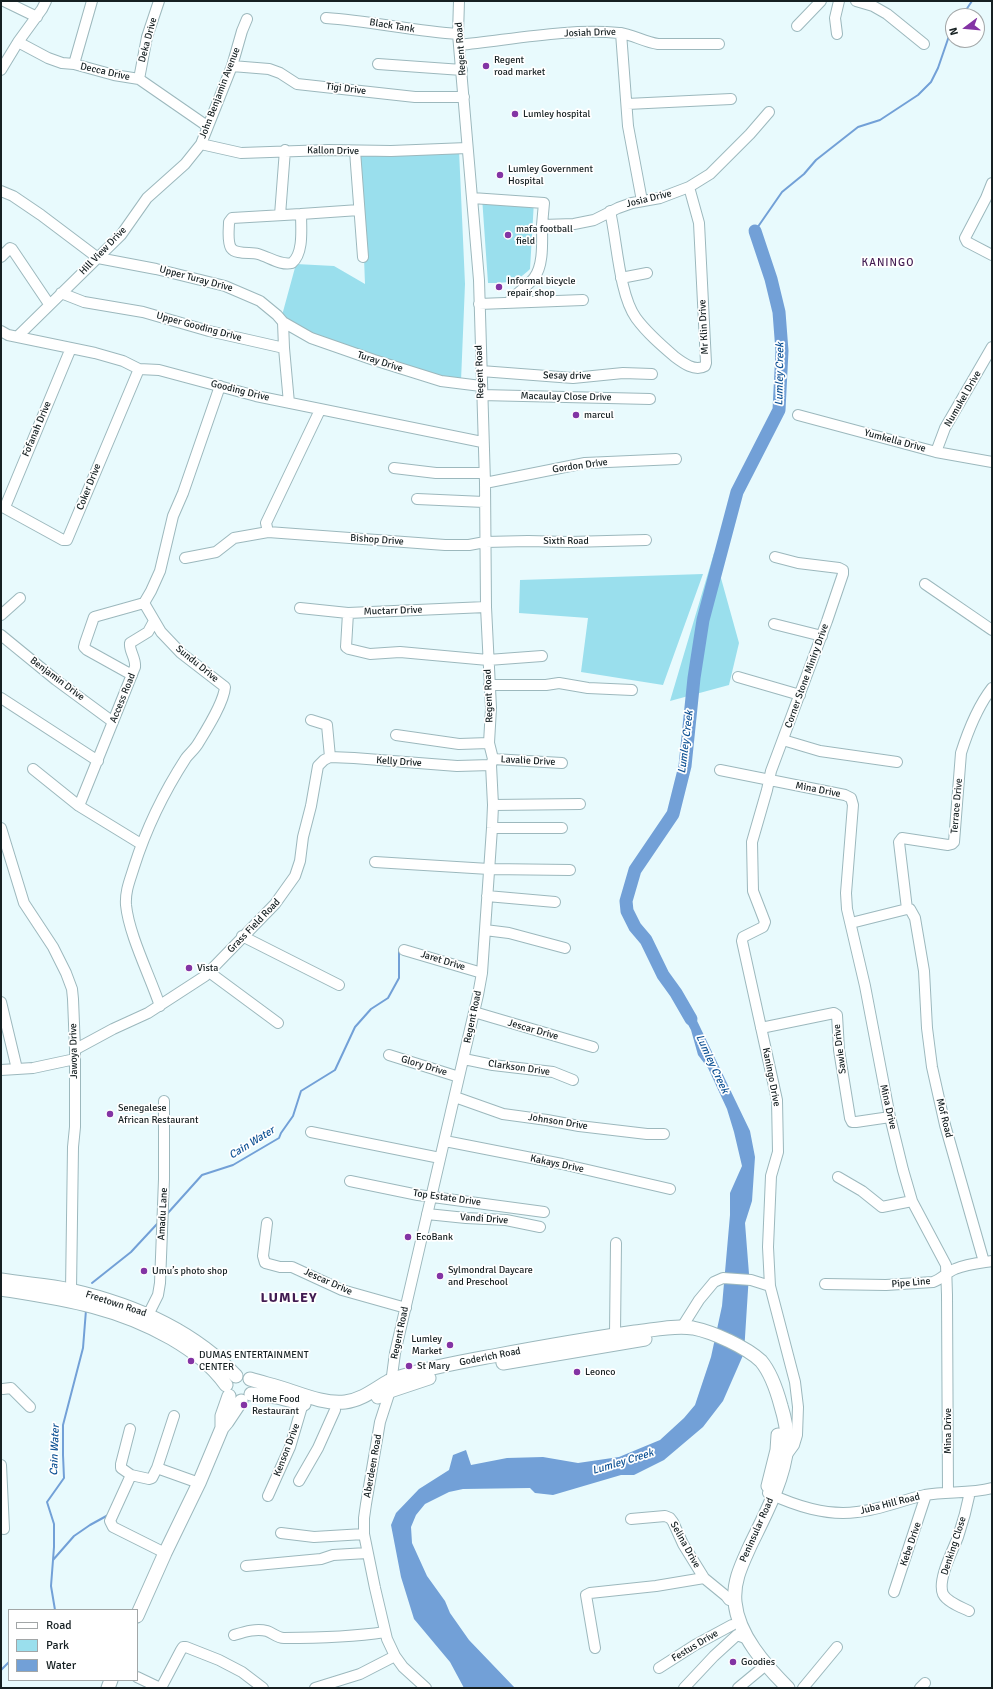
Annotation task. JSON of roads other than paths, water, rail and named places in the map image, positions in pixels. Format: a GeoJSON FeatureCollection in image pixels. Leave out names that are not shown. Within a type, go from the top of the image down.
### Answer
{"type":"FeatureCollection","features":[{"type":"Feature","properties":{"kind":"main road","name":"Freetown Road"},"geometry":{"type":"LineString","coordinates":[[1,1280],[71,1290],[128,1307],[199,1355],[216,1371],[228,1390]]}},
{"type":"Feature","properties":{"kind":"main road","name":"Freetown Road"},"geometry":{"type":"LineString","coordinates":[[1,1289],[74,1301],[146,1319],[203,1346],[224,1362],[236,1376]]}},
{"type":"Feature","properties":{"kind":"main road","name":"Goderich Road"},"geometry":{"type":"LineString","coordinates":[[246,1398],[277,1397],[335,1410],[351,1410],[365,1405],[390,1385],[413,1373],[465,1361],[615,1334],[662,1328],[687,1330]]}},
{"type":"Feature","properties":{"kind":"main road","name":"Goderich Road"},"geometry":{"type":"LineString","coordinates":[[250,1379],[308,1397],[336,1403],[349,1402],[390,1385],[479,1367],[650,1338],[687,1330]]}},
{"type":"Feature","properties":{"kind":"main road","name":"Peninsular Road"},"geometry":{"type":"LineString","coordinates":[[687,1330],[710,1333],[726,1339],[758,1363],[770,1377],[782,1409],[786,1427],[787,1444],[780,1457],[769,1494],[738,1573],[735,1589],[739,1633],[788,1688]]}},
{"type":"Feature","properties":{"kind":"main road"},"geometry":{"type":"LineString","coordinates":[[138,1614],[165,1553],[199,1483],[222,1428],[246,1398],[252,1385],[250,1379],[241,1375],[231,1378],[222,1416],[222,1428]]}},
{"type":"Feature","properties":{"kind":"main road"},"geometry":{"type":"LineString","coordinates":[[228,1390],[232,1399],[246,1398]]}},
{"type":"Feature","properties":{"kind":"main road","name":"Peninsular Road"},"geometry":{"type":"LineString","coordinates":[[769,1494],[732,1571],[728,1590],[728,1600],[729,1611],[739,1633],[761,1669],[777,1688]]}},
{"type":"Feature","properties":{"kind":"street"},"geometry":{"type":"LineString","coordinates":[[4,1],[37,17]]}},
{"type":"Feature","properties":{"kind":"street"},"geometry":{"type":"LineString","coordinates":[[1,70],[18,42],[37,17],[46,1]]}},
{"type":"Feature","properties":{"kind":"street"},"geometry":{"type":"LineString","coordinates":[[74,64],[92,1]]}},
{"type":"Feature","properties":{"kind":"street","name":"Deka Drive"},"geometry":{"type":"LineString","coordinates":[[139,79],[148,37],[159,1]]}},
{"type":"Feature","properties":{"kind":"street","name":"Regent Road"},"geometry":{"type":"LineString","coordinates":[[390,1385],[482,973],[492,828],[492,762],[490,743],[491,708],[486,607],[479,304],[472,198],[458,34],[459,1]]}},
{"type":"Feature","properties":{"kind":"street"},"geometry":{"type":"LineString","coordinates":[[797,26],[821,1]]}},
{"type":"Feature","properties":{"kind":"street"},"geometry":{"type":"LineString","coordinates":[[836,34],[835,18],[839,1]]}},
{"type":"Feature","properties":{"kind":"street"},"geometry":{"type":"LineString","coordinates":[[856,1],[873,6],[887,14],[924,44]]}},
{"type":"Feature","properties":{"kind":"street","name":"Black Tank"},"geometry":{"type":"LineString","coordinates":[[326,18],[362,21],[431,32],[458,34]]}},
{"type":"Feature","properties":{"kind":"street","name":"John Benjamin Avenue"},"geometry":{"type":"LineString","coordinates":[[201,144],[232,66],[247,19]]}},
{"type":"Feature","properties":{"kind":"street"},"geometry":{"type":"LineString","coordinates":[[621,32],[628,126],[642,201]]}},
{"type":"Feature","properties":{"kind":"street","name":"Josiah Drive"},"geometry":{"type":"LineString","coordinates":[[459,45],[576,33],[621,32],[658,44],[719,44]]}},
{"type":"Feature","properties":{"kind":"street","name":"Decca Drive"},"geometry":{"type":"LineString","coordinates":[[18,42],[48,58],[62,63],[74,64],[139,79],[207,126]]}},
{"type":"Feature","properties":{"kind":"street"},"geometry":{"type":"LineString","coordinates":[[378,64],[462,70]]}},
{"type":"Feature","properties":{"kind":"street","name":"Tigi Drive"},"geometry":{"type":"LineString","coordinates":[[232,66],[269,69],[280,73],[297,84],[415,97],[464,97]]}},
{"type":"Feature","properties":{"kind":"street"},"geometry":{"type":"LineString","coordinates":[[627,104],[731,99]]}},
{"type":"Feature","properties":{"kind":"street","name":"Josia Drive"},"geometry":{"type":"LineString","coordinates":[[542,225],[583,223],[602,217],[610,211],[632,203],[660,198],[689,187],[710,174],[750,134],[769,112]]}},
{"type":"Feature","properties":{"kind":"street","name":"Kallon Drive"},"geometry":{"type":"LineString","coordinates":[[201,144],[241,152],[285,150],[355,151],[467,148]]}},
{"type":"Feature","properties":{"kind":"street","name":"Hill View Drive"},"geometry":{"type":"LineString","coordinates":[[17,337],[126,229],[147,198],[185,164],[201,144]]}},
{"type":"Feature","properties":{"kind":"street"},"geometry":{"type":"LineString","coordinates":[[280,215],[285,150]]}},
{"type":"Feature","properties":{"kind":"street"},"geometry":{"type":"LineString","coordinates":[[355,151],[363,257]]}},
{"type":"Feature","properties":{"kind":"street"},"geometry":{"type":"LineString","coordinates":[[992,183],[986,198],[965,238],[967,242],[992,255]]}},
{"type":"Feature","properties":{"kind":"street","name":"Mr Klin Drive"},"geometry":{"type":"LineString","coordinates":[[610,211],[616,237],[621,278],[627,301],[635,317],[650,334],[677,358],[689,366],[701,368],[705,366],[702,300],[702,251],[699,223],[689,187]]}},
{"type":"Feature","properties":{"kind":"street"},"geometry":{"type":"LineString","coordinates":[[1,191],[13,196],[41,215],[98,258]]}},
{"type":"Feature","properties":{"kind":"street"},"geometry":{"type":"LineString","coordinates":[[472,198],[544,203],[539,269],[534,278],[509,302]]}},
{"type":"Feature","properties":{"kind":"street"},"geometry":{"type":"LineString","coordinates":[[301,214],[300,244],[298,254],[292,263],[283,263],[259,254],[235,251],[232,248],[229,240],[230,220],[236,218],[359,210]]}},
{"type":"Feature","properties":{"kind":"street"},"geometry":{"type":"LineString","coordinates":[[1,257],[10,248],[12,249],[49,304]]}},
{"type":"Feature","properties":{"kind":"street","name":"Upper Turay Drive"},"geometry":{"type":"LineString","coordinates":[[98,258],[156,269],[225,286],[260,301],[283,322]]}},
{"type":"Feature","properties":{"kind":"street"},"geometry":{"type":"LineString","coordinates":[[621,278],[648,273]]}},
{"type":"Feature","properties":{"kind":"street","name":"Upper Gooding Drive"},"geometry":{"type":"LineString","coordinates":[[61,294],[84,302],[143,312],[208,331],[284,348]]}},
{"type":"Feature","properties":{"kind":"street"},"geometry":{"type":"LineString","coordinates":[[479,304],[583,300]]}},
{"type":"Feature","properties":{"kind":"street"},"geometry":{"type":"LineString","coordinates":[[283,322],[289,403]]}},
{"type":"Feature","properties":{"kind":"street","name":"Turay Drive"},"geometry":{"type":"LineString","coordinates":[[283,322],[311,338],[374,360],[441,381],[481,391]]}},
{"type":"Feature","properties":{"kind":"street","name":"Gooding Drive"},"geometry":{"type":"LineString","coordinates":[[1,331],[8,335],[71,348],[123,361],[139,369],[159,370],[256,396],[482,442]]}},
{"type":"Feature","properties":{"kind":"street","name":"Numukel Drive"},"geometry":{"type":"LineString","coordinates":[[936,452],[946,428],[992,347]]}},
{"type":"Feature","properties":{"kind":"street","name":"Fofanah Drive"},"geometry":{"type":"LineString","coordinates":[[3,506],[71,348]]}},
{"type":"Feature","properties":{"kind":"street","name":"Coker Drive"},"geometry":{"type":"LineString","coordinates":[[3,506],[36,526],[63,540],[67,540],[139,369]]}},
{"type":"Feature","properties":{"kind":"street","name":"Sesay drive"},"geometry":{"type":"LineString","coordinates":[[481,371],[574,378],[623,373],[652,374]]}},
{"type":"Feature","properties":{"kind":"street"},"geometry":{"type":"LineString","coordinates":[[132,675],[87,650],[84,647],[85,643],[94,617],[144,603],[151,591],[160,571],[173,516],[183,493],[220,386]]}},
{"type":"Feature","properties":{"kind":"street","name":"Macaulay Close Drive"},"geometry":{"type":"LineString","coordinates":[[481,391],[650,399]]}},
{"type":"Feature","properties":{"kind":"street"},"geometry":{"type":"LineString","coordinates":[[268,532],[266,522],[320,410]]}},
{"type":"Feature","properties":{"kind":"street","name":"Yumkella Drive"},"geometry":{"type":"LineString","coordinates":[[798,415],[936,452],[992,462]]}},
{"type":"Feature","properties":{"kind":"street","name":"Gordon Drive"},"geometry":{"type":"LineString","coordinates":[[394,468],[484,478],[585,463],[676,459]]}},
{"type":"Feature","properties":{"kind":"street"},"geometry":{"type":"LineString","coordinates":[[417,499],[484,502]]}},
{"type":"Feature","properties":{"kind":"street","name":"Bishop Drive"},"geometry":{"type":"LineString","coordinates":[[185,558],[216,552],[234,538],[268,532],[445,545],[476,545],[485,542]]}},
{"type":"Feature","properties":{"kind":"street","name":"Sixth Road"},"geometry":{"type":"LineString","coordinates":[[485,542],[646,540]]}},
{"type":"Feature","properties":{"kind":"street","name":"Corner Stone Miniry Drive"},"geometry":{"type":"LineString","coordinates":[[769,781],[771,771],[822,636],[843,574],[843,570],[839,568],[798,563],[775,557]]}},
{"type":"Feature","properties":{"kind":"street"},"geometry":{"type":"LineString","coordinates":[[925,584],[992,630]]}},
{"type":"Feature","properties":{"kind":"street"},"geometry":{"type":"LineString","coordinates":[[1,615],[20,598]]}},
{"type":"Feature","properties":{"kind":"street","name":"Sundu Drive"},"geometry":{"type":"LineString","coordinates":[[144,603],[161,632],[181,653],[225,688],[225,693],[218,708],[199,742],[187,756],[172,781],[141,844],[127,885],[126,906],[132,929],[160,1006]]}},
{"type":"Feature","properties":{"kind":"street","name":"Muctarr Drive"},"geometry":{"type":"LineString","coordinates":[[300,608],[348,613],[486,607]]}},
{"type":"Feature","properties":{"kind":"street"},"geometry":{"type":"LineString","coordinates":[[348,613],[346,647],[370,654],[400,652],[488,660],[542,656]]}},
{"type":"Feature","properties":{"kind":"street","name":"Access Road"},"geometry":{"type":"LineString","coordinates":[[79,806],[136,663],[130,649],[130,643],[148,632],[154,621]]}},
{"type":"Feature","properties":{"kind":"street"},"geometry":{"type":"LineString","coordinates":[[774,624],[822,636]]}},
{"type":"Feature","properties":{"kind":"street","name":"Benjamin Drive"},"geometry":{"type":"LineString","coordinates":[[1,635],[56,680],[113,722]]}},
{"type":"Feature","properties":{"kind":"street"},"geometry":{"type":"LineString","coordinates":[[738,678],[800,695]]}},
{"type":"Feature","properties":{"kind":"street"},"geometry":{"type":"LineString","coordinates":[[489,685],[559,684],[588,688],[632,690]]}},
{"type":"Feature","properties":{"kind":"street","name":"Terrace Drive"},"geometry":{"type":"LineString","coordinates":[[907,909],[899,842],[902,838],[905,838],[948,845],[954,842],[961,753],[983,699],[992,688]]}},
{"type":"Feature","properties":{"kind":"street"},"geometry":{"type":"LineString","coordinates":[[1,698],[98,761]]}},
{"type":"Feature","properties":{"kind":"street"},"geometry":{"type":"LineString","coordinates":[[311,720],[327,725],[330,757]]}},
{"type":"Feature","properties":{"kind":"street"},"geometry":{"type":"LineString","coordinates":[[396,735],[458,744],[490,743]]}},
{"type":"Feature","properties":{"kind":"street"},"geometry":{"type":"LineString","coordinates":[[783,740],[820,751],[897,762]]}},
{"type":"Feature","properties":{"kind":"street","name":"Kelly Drive"},"geometry":{"type":"LineString","coordinates":[[330,757],[457,766],[492,762]]}},
{"type":"Feature","properties":{"kind":"street","name":"Grass Field Road"},"geometry":{"type":"LineString","coordinates":[[1,1070],[33,1068],[75,1054],[113,1029],[160,1006],[181,993],[209,972],[242,936],[275,904],[295,876],[300,861],[303,837],[311,806],[318,766],[330,757]]}},
{"type":"Feature","properties":{"kind":"street","name":"Lavalie Drive"},"geometry":{"type":"LineString","coordinates":[[492,762],[562,763]]}},
{"type":"Feature","properties":{"kind":"street"},"geometry":{"type":"LineString","coordinates":[[33,769],[79,806],[141,844]]}},
{"type":"Feature","properties":{"kind":"street"},"geometry":{"type":"LineString","coordinates":[[720,770],[769,781]]}},
{"type":"Feature","properties":{"kind":"street","name":"Mina Drive"},"geometry":{"type":"LineString","coordinates":[[769,781],[845,795],[851,798],[853,805],[846,893],[890,1117],[912,1201],[946,1265],[948,1493]]}},
{"type":"Feature","properties":{"kind":"street","name":"Kaningo Drive"},"geometry":{"type":"LineString","coordinates":[[769,781],[752,842],[753,891],[765,922],[763,927],[743,937],[742,941],[777,1100],[779,1131],[778,1152],[771,1176],[770,1186],[768,1247],[770,1286],[795,1382],[798,1408],[797,1435],[794,1445],[780,1457]]}},
{"type":"Feature","properties":{"kind":"street"},"geometry":{"type":"LineString","coordinates":[[493,805],[580,804]]}},
{"type":"Feature","properties":{"kind":"street","name":"Jawoya Drive"},"geometry":{"type":"LineString","coordinates":[[1,828],[24,903],[53,947],[66,973],[73,999],[75,1054],[71,1290]]}},
{"type":"Feature","properties":{"kind":"street"},"geometry":{"type":"LineString","coordinates":[[492,828],[562,828]]}},
{"type":"Feature","properties":{"kind":"street"},"geometry":{"type":"LineString","coordinates":[[375,862],[489,869],[570,870]]}},
{"type":"Feature","properties":{"kind":"street"},"geometry":{"type":"LineString","coordinates":[[487,896],[556,902]]}},
{"type":"Feature","properties":{"kind":"street"},"geometry":{"type":"LineString","coordinates":[[851,923],[907,909]]}},
{"type":"Feature","properties":{"kind":"street","name":"Mof Road"},"geometry":{"type":"LineString","coordinates":[[907,909],[912,911],[915,918],[924,971],[927,1028],[932,1067],[945,1125],[988,1261]]}},
{"type":"Feature","properties":{"kind":"street"},"geometry":{"type":"LineString","coordinates":[[486,930],[509,933],[565,948]]}},
{"type":"Feature","properties":{"kind":"street"},"geometry":{"type":"LineString","coordinates":[[242,936],[339,985]]}},
{"type":"Feature","properties":{"kind":"street","name":"Jaret Drive"},"geometry":{"type":"LineString","coordinates":[[404,950],[482,973]]}},
{"type":"Feature","properties":{"kind":"street"},"geometry":{"type":"LineString","coordinates":[[209,972],[278,1023]]}},
{"type":"Feature","properties":{"kind":"street"},"geometry":{"type":"LineString","coordinates":[[1,1002],[17,1069]]}},
{"type":"Feature","properties":{"kind":"street","name":"Jescar Drive"},"geometry":{"type":"LineString","coordinates":[[474,1012],[593,1047]]}},
{"type":"Feature","properties":{"kind":"street","name":"Sawie Drive"},"geometry":{"type":"LineString","coordinates":[[761,1028],[834,1013],[836,1015],[839,1050],[850,1118],[852,1122],[890,1117]]}},
{"type":"Feature","properties":{"kind":"street","name":"Glory Drive"},"geometry":{"type":"LineString","coordinates":[[389,1055],[459,1077]]}},
{"type":"Feature","properties":{"kind":"street","name":"Clarkson Drive"},"geometry":{"type":"LineString","coordinates":[[464,1059],[500,1066],[553,1072],[573,1080]]}},
{"type":"Feature","properties":{"kind":"street","name":"Johnson Drive"},"geometry":{"type":"LineString","coordinates":[[455,1097],[503,1114],[579,1126],[664,1134]]}},
{"type":"Feature","properties":{"kind":"street","name":"Amadu Lane"},"geometry":{"type":"LineString","coordinates":[[146,1319],[158,1295],[160,1283],[164,1190],[164,1101]]}},
{"type":"Feature","properties":{"kind":"street"},"geometry":{"type":"LineString","coordinates":[[311,1132],[440,1158]]}},
{"type":"Feature","properties":{"kind":"street","name":"Kakays Drive"},"geometry":{"type":"LineString","coordinates":[[444,1141],[562,1164],[670,1189]]}},
{"type":"Feature","properties":{"kind":"street"},"geometry":{"type":"LineString","coordinates":[[838,1177],[862,1191],[882,1207],[912,1201]]}},
{"type":"Feature","properties":{"kind":"street","name":"Top Estate Drive"},"geometry":{"type":"LineString","coordinates":[[350,1181],[431,1196],[544,1212]]}},
{"type":"Feature","properties":{"kind":"street","name":"Vandi Drive"},"geometry":{"type":"LineString","coordinates":[[427,1214],[506,1220],[540,1227]]}},
{"type":"Feature","properties":{"kind":"street","name":"Jescar Drive"},"geometry":{"type":"LineString","coordinates":[[267,1223],[263,1256],[265,1263],[280,1267],[292,1267],[342,1290],[406,1308]]}},
{"type":"Feature","properties":{"kind":"street"},"geometry":{"type":"LineString","coordinates":[[615,1334],[616,1243]]}},
{"type":"Feature","properties":{"kind":"street","name":"Pipe Line"},"geometry":{"type":"LineString","coordinates":[[825,1284],[894,1285],[933,1282],[941,1279],[953,1270],[968,1264],[988,1261]]}},
{"type":"Feature","properties":{"kind":"street"},"geometry":{"type":"LineString","coordinates":[[687,1330],[699,1300],[714,1282],[724,1278],[751,1280],[770,1286]]}},
{"type":"Feature","properties":{"kind":"street","name":"Aberdeen Road"},"geometry":{"type":"LineString","coordinates":[[390,1385],[380,1422],[366,1504],[364,1534],[385,1632],[396,1656],[403,1666],[426,1688]]}},
{"type":"Feature","properties":{"kind":"street"},"geometry":{"type":"LineString","coordinates":[[2,1388],[11,1388],[30,1407]]}},
{"type":"Feature","properties":{"kind":"street","name":"Kenson Drive"},"geometry":{"type":"LineString","coordinates":[[268,1496],[290,1447],[303,1403]]}},
{"type":"Feature","properties":{"kind":"street"},"geometry":{"type":"LineString","coordinates":[[299,1481],[318,1448],[335,1410]]}},
{"type":"Feature","properties":{"kind":"street"},"geometry":{"type":"LineString","coordinates":[[130,1429],[120,1464],[122,1468],[131,1475],[149,1479],[152,1478],[157,1468],[174,1416]]}},
{"type":"Feature","properties":{"kind":"street"},"geometry":{"type":"LineString","coordinates":[[1,1465],[4,1529]]}},
{"type":"Feature","properties":{"kind":"street"},"geometry":{"type":"LineString","coordinates":[[157,1468],[199,1483]]}},
{"type":"Feature","properties":{"kind":"street"},"geometry":{"type":"LineString","coordinates":[[131,1475],[110,1524],[113,1527],[165,1553]]}},
{"type":"Feature","properties":{"kind":"street","name":"Juba Hill Road"},"geometry":{"type":"LineString","coordinates":[[769,1494],[803,1507],[820,1510],[856,1512],[926,1495],[970,1492],[992,1488]]}},
{"type":"Feature","properties":{"kind":"street","name":"Denking Close"},"geometry":{"type":"LineString","coordinates":[[969,1610],[954,1604],[944,1596],[942,1589],[949,1558],[957,1538],[970,1492]]}},
{"type":"Feature","properties":{"kind":"street","name":"Kebe Drive"},"geometry":{"type":"LineString","coordinates":[[894,1592],[926,1495]]}},
{"type":"Feature","properties":{"kind":"street","name":"Selina Drive"},"geometry":{"type":"LineString","coordinates":[[631,1519],[665,1516],[670,1518],[683,1544],[690,1553],[704,1578],[726,1596],[728,1600]]}},
{"type":"Feature","properties":{"kind":"street"},"geometry":{"type":"LineString","coordinates":[[281,1533],[314,1537],[364,1534]]}},
{"type":"Feature","properties":{"kind":"street"},"geometry":{"type":"LineString","coordinates":[[246,1566],[321,1559],[333,1555],[367,1553]]}},
{"type":"Feature","properties":{"kind":"street"},"geometry":{"type":"LineString","coordinates":[[595,1648],[586,1595],[590,1593],[656,1586],[704,1578]]}},
{"type":"Feature","properties":{"kind":"street"},"geometry":{"type":"LineString","coordinates":[[234,1635],[252,1630],[264,1630],[282,1638],[327,1636],[341,1637],[385,1632]]}},
{"type":"Feature","properties":{"kind":"street"},"geometry":{"type":"LineString","coordinates":[[684,1688],[714,1656],[739,1633]]}},
{"type":"Feature","properties":{"kind":"street","name":"Festus Drive"},"geometry":{"type":"LineString","coordinates":[[659,1668],[695,1645],[739,1633]]}},
{"type":"Feature","properties":{"kind":"street"},"geometry":{"type":"LineString","coordinates":[[138,1677],[158,1687],[162,1686],[181,1650],[186,1647],[219,1660],[242,1672],[263,1688]]}},
{"type":"Feature","properties":{"kind":"street"},"geometry":{"type":"LineString","coordinates":[[803,1688],[837,1647]]}},
{"type":"Feature","properties":{"kind":"street"},"geometry":{"type":"LineString","coordinates":[[315,1688],[360,1674],[396,1656]]}},
{"type":"Feature","properties":{"kind":"street"},"geometry":{"type":"LineString","coordinates":[[738,1688],[761,1669]]}},
{"type":"Feature","properties":{"kind":"water"},"geometry":{"type":"Polygon","coordinates":[[[688,1002],[750,1131],[755,1157],[752,1201],[745,1223],[749,1274],[744,1353],[723,1401],[703,1427],[664,1460],[634,1475],[621,1475],[553,1495],[535,1493],[530,1488],[463,1489],[449,1492],[425,1504],[416,1515],[411,1527],[412,1543],[427,1576],[445,1601],[450,1613],[469,1640],[515,1688],[464,1688],[450,1662],[414,1619],[401,1577],[391,1525],[396,1513],[419,1489],[449,1470],[453,1455],[466,1450],[471,1465],[507,1458],[543,1457],[578,1463],[619,1457],[660,1440],[684,1418],[695,1405],[711,1357],[722,1306],[730,1215],[730,1193],[742,1166],[727,1109],[708,1068],[698,1055],[691,1030],[678,1006],[688,1002]]]}},
{"type":"Feature","properties":{"kind":"waterway"},"geometry":{"type":"LineString","coordinates":[[967,8],[972,1]]}},
{"type":"Feature","properties":{"kind":"waterway"},"geometry":{"type":"LineString","coordinates":[[755,231],[782,192],[804,174],[816,160],[858,127],[880,120],[918,95],[931,82],[938,68],[945,48]]}},
{"type":"Feature","properties":{"kind":"waterway","name":"Lumley Creek"},"geometry":{"type":"LineString","coordinates":[[691,1019],[676,993],[663,975],[646,940],[635,927],[627,911],[626,901],[635,870],[673,814],[685,766],[694,678],[703,620],[737,492],[779,410],[782,351],[779,312],[771,279],[755,231]]}},
{"type":"Feature","properties":{"kind":"waterway","name":"Cain Water"},"geometry":{"type":"LineString","coordinates":[[167,1214],[202,1175],[233,1165],[279,1138],[293,1116],[301,1091],[335,1070],[355,1027],[371,1009],[388,998],[399,978],[399,952]]}},
{"type":"Feature","properties":{"kind":"waterway","name":"Cain Water"},"geometry":{"type":"LineString","coordinates":[[92,1283],[131,1252],[157,1224]]}},
{"type":"Feature","properties":{"kind":"waterway","name":"Cain Water"},"geometry":{"type":"LineString","coordinates":[[55,1609],[51,1586],[54,1524],[47,1502],[64,1478],[63,1425],[83,1348],[86,1310]]}},
{"type":"Feature","properties":{"kind":"waterway"},"geometry":{"type":"LineString","coordinates":[[53,1560],[74,1536],[110,1514]]}},
{"type":"Feature","properties":{"kind":"waterway","name":"Cain Water"},"geometry":{"type":"LineString","coordinates":[[1,1670],[8,1663]]}},
{"type":"Feature","properties":{"kind":"place","name":"Regent road market"},"geometry":{"type":"Point","coordinates":[486,66]}},
{"type":"Feature","properties":{"kind":"place","name":"Lumley hospital"},"geometry":{"type":"Point","coordinates":[515,114]}},
{"type":"Feature","properties":{"kind":"place","name":"Lumley Government Hospital"},"geometry":{"type":"Point","coordinates":[500,175]}},
{"type":"Feature","properties":{"kind":"place","name":"mafa football field"},"geometry":{"type":"Point","coordinates":[508,235]}},
{"type":"Feature","properties":{"kind":"place","name":"Informal bicycle repair shop"},"geometry":{"type":"Point","coordinates":[499,287]}},
{"type":"Feature","properties":{"kind":"place","name":"marcul"},"geometry":{"type":"Point","coordinates":[576,415]}},
{"type":"Feature","properties":{"kind":"place","name":"Vista"},"geometry":{"type":"Point","coordinates":[189,968]}},
{"type":"Feature","properties":{"kind":"place","name":"Senegalese African Restaurant"},"geometry":{"type":"Point","coordinates":[110,1114]}},
{"type":"Feature","properties":{"kind":"place","name":"EcoBank"},"geometry":{"type":"Point","coordinates":[408,1237]}},
{"type":"Feature","properties":{"kind":"place","name":"Umu’s photo shop"},"geometry":{"type":"Point","coordinates":[144,1271]}},
{"type":"Feature","properties":{"kind":"place","name":"Sylmondral Daycare and Preschool"},"geometry":{"type":"Point","coordinates":[440,1276]}},
{"type":"Feature","properties":{"kind":"place","name":"Lumley Market"},"geometry":{"type":"Point","coordinates":[450,1345]}},
{"type":"Feature","properties":{"kind":"place","name":"DUMAS ENTERTAINMENT CENTER"},"geometry":{"type":"Point","coordinates":[191,1361]}},
{"type":"Feature","properties":{"kind":"place","name":"St Mary"},"geometry":{"type":"Point","coordinates":[409,1366]}},
{"type":"Feature","properties":{"kind":"place","name":"Leonco"},"geometry":{"type":"Point","coordinates":[577,1372]}},
{"type":"Feature","properties":{"kind":"place","name":"Home Food Restaurant"},"geometry":{"type":"Point","coordinates":[244,1405]}},
{"type":"Feature","properties":{"kind":"place","name":"Goodies"},"geometry":{"type":"Point","coordinates":[733,1662]}},
{"type":"Feature","properties":{"kind":"district","name":"KANINGO"},"geometry":{"type":"Point","coordinates":[888,263]}},
{"type":"Feature","properties":{"kind":"district","name":"LUMLEY"},"geometry":{"type":"Point","coordinates":[289,1298]}}]}
